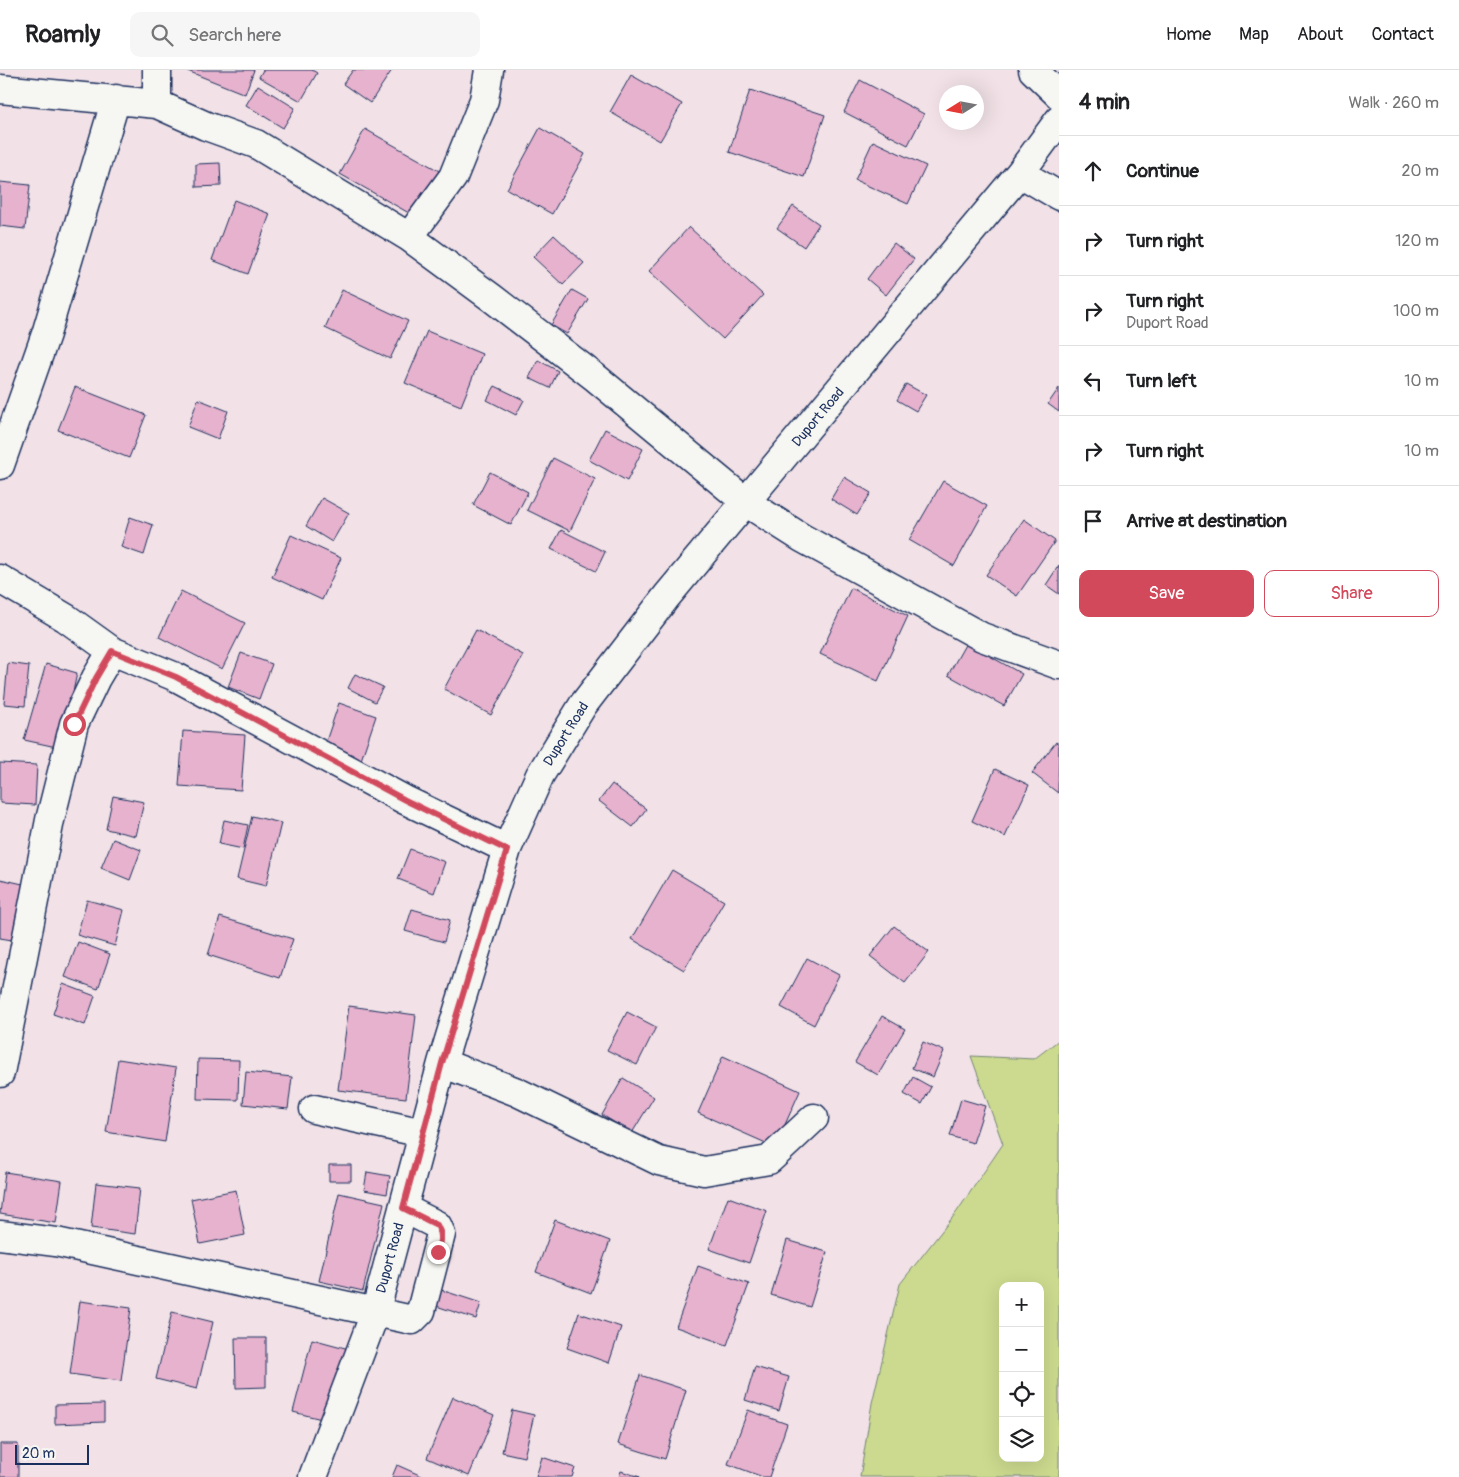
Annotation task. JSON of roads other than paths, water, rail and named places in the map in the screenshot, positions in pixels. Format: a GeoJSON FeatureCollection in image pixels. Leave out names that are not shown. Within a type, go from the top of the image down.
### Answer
{"type":"FeatureCollection","features":[{"type":"Feature","properties":{"kind":"street"},"geometry":{"type":"LineString","coordinates":[[157,70],[157,104]]}},
{"type":"Feature","properties":{"kind":"street"},"geometry":{"type":"LineString","coordinates":[[409,238],[453,177],[484,100],[489,70]]}},
{"type":"Feature","properties":{"kind":"street"},"geometry":{"type":"LineString","coordinates":[[1032,70],[1059,95]]}},
{"type":"Feature","properties":{"kind":"street"},"geometry":{"type":"LineString","coordinates":[[0,89],[157,104],[206,126],[256,144],[409,238],[492,298],[596,378],[747,503],[802,538],[982,637],[1059,665]]}},
{"type":"Feature","properties":{"kind":"street"},"geometry":{"type":"LineString","coordinates":[[0,465],[46,334],[116,99]]}},
{"type":"Feature","properties":{"kind":"street","name":"Duport Road"},"geometry":{"type":"LineString","coordinates":[[313,1477],[375,1313],[422,1133],[507,850],[540,775],[583,705],[668,596],[1020,173],[1059,120]]}},
{"type":"Feature","properties":{"kind":"street"},"geometry":{"type":"LineString","coordinates":[[1020,173],[1059,196]]}},
{"type":"Feature","properties":{"kind":"street"},"geometry":{"type":"LineString","coordinates":[[0,579],[66,618],[112,651],[176,677],[405,800],[507,850]]}},
{"type":"Feature","properties":{"kind":"street"},"geometry":{"type":"LineString","coordinates":[[0,1073],[50,820],[74,724],[96,678],[112,651]]}},
{"type":"Feature","properties":{"kind":"street"},"geometry":{"type":"LineString","coordinates":[[442,1063],[517,1092],[659,1161],[704,1171],[769,1160],[814,1118]]}},
{"type":"Feature","properties":{"kind":"street"},"geometry":{"type":"LineString","coordinates":[[314,1108],[422,1133]]}},
{"type":"Feature","properties":{"kind":"street"},"geometry":{"type":"LineString","coordinates":[[0,1235],[56,1242],[412,1320],[421,1311],[438,1252],[441,1234],[437,1225],[403,1208]]}}]}
